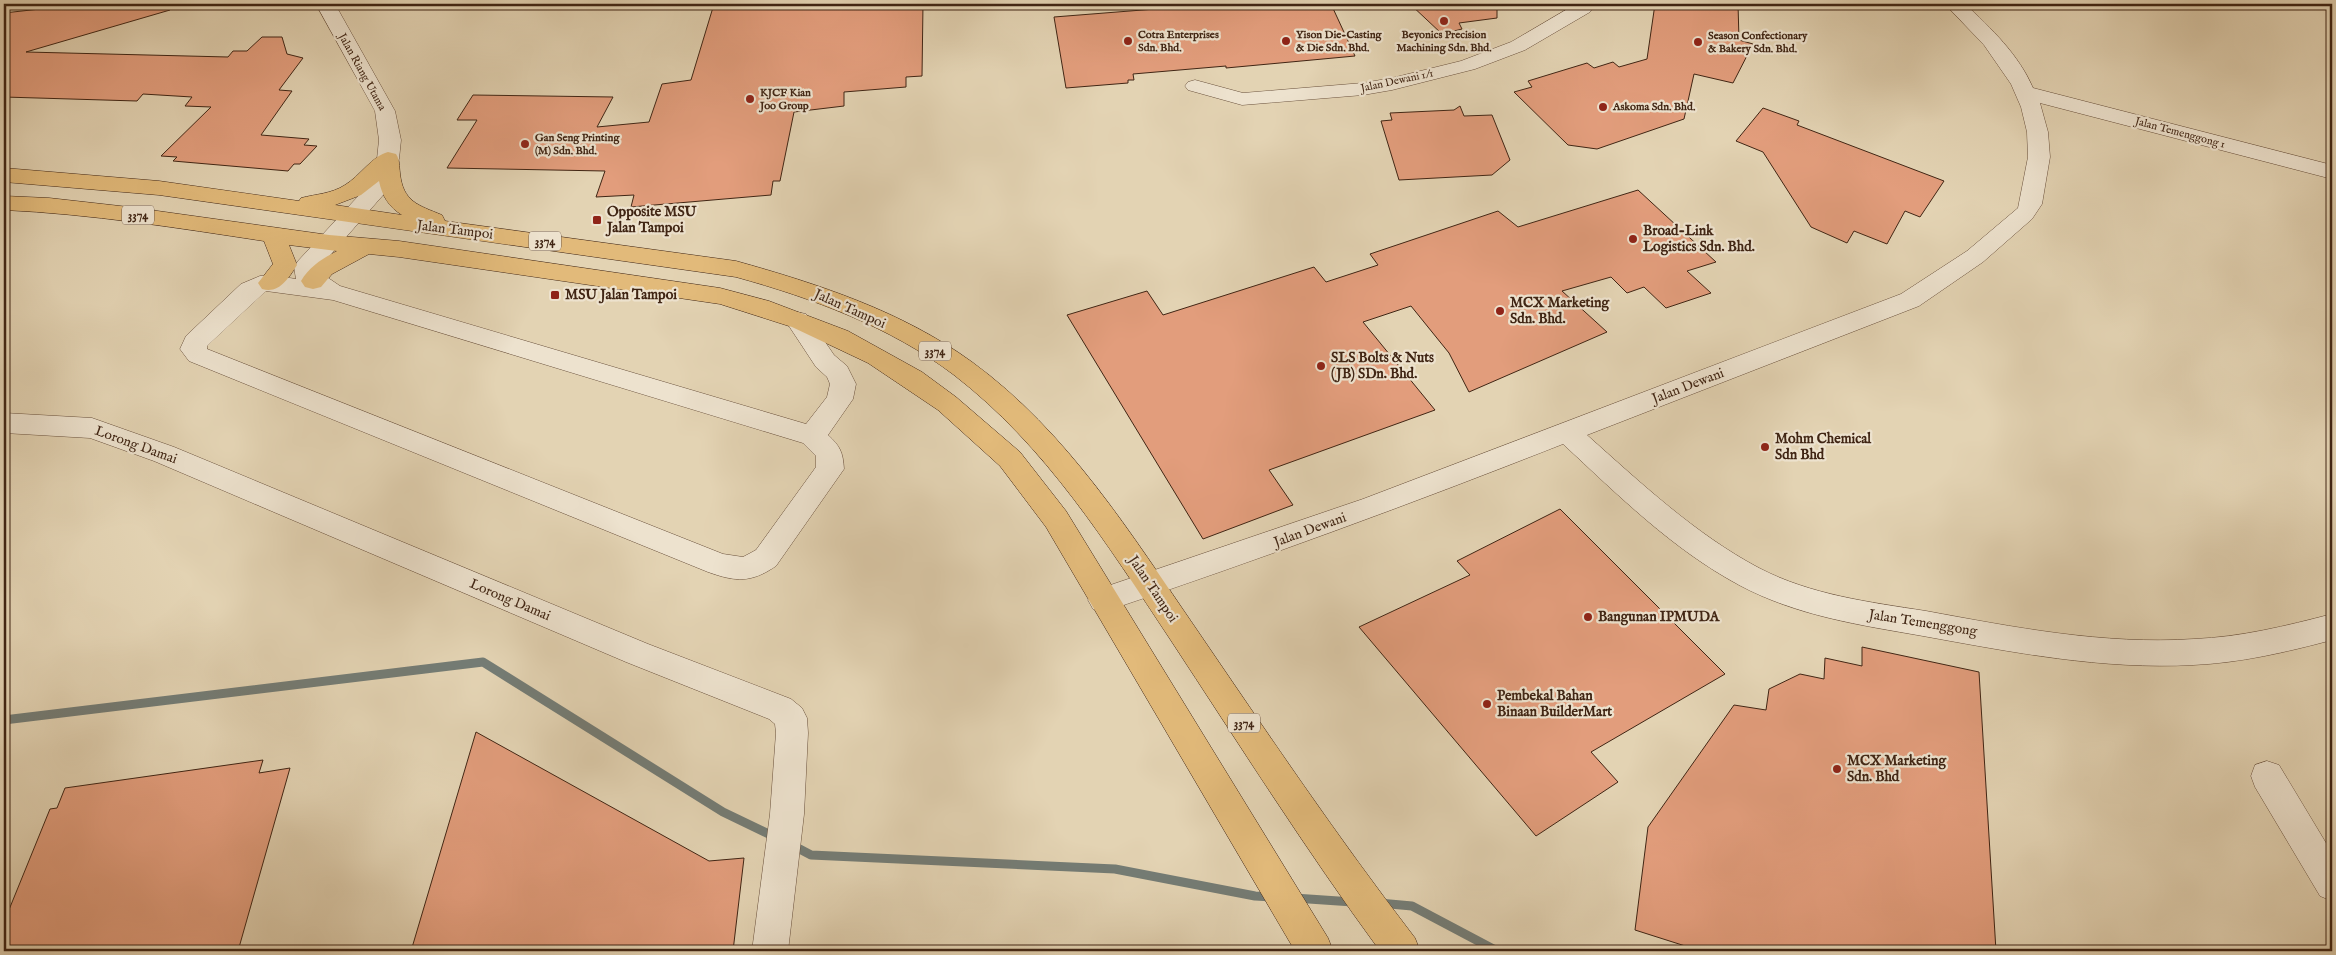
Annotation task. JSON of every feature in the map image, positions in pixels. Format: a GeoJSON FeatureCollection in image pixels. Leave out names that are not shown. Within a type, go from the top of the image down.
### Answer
{"type":"FeatureCollection","features":[{"type":"Feature","properties":{"kind":"main road"},"geometry":{"type":"LineString","coordinates":[[284,206],[328,201],[352,192],[369,180],[388,159]]}},
{"type":"Feature","properties":{"kind":"main road"},"geometry":{"type":"LineString","coordinates":[[388,159],[389,186],[402,206],[457,229]]}},
{"type":"Feature","properties":{"kind":"main road","name":"Jalan Tampoi"},"geometry":{"type":"LineString","coordinates":[[4,175],[96,182],[284,206],[736,269],[789,283],[834,300],[930,347],[988,387],[1044,442],[1092,498],[1338,862],[1402,951]]}},
{"type":"Feature","properties":{"kind":"main road","name":"Jalan Tampoi"},"geometry":{"type":"LineString","coordinates":[[4,203],[49,205],[129,214],[720,296],[756,304],[797,320],[853,345],[904,372],[958,410],[1011,460],[1056,519],[1315,951]]}},
{"type":"Feature","properties":{"kind":"main road"},"geometry":{"type":"LineString","coordinates":[[270,283],[285,265],[283,255],[272,234]]}},
{"type":"Feature","properties":{"kind":"main road"},"geometry":{"type":"LineString","coordinates":[[324,286],[324,268],[366,246]]}},
{"type":"Feature","properties":{"kind":"street","name":"Jalan Riang Utama"},"geometry":{"type":"LineString","coordinates":[[324,286],[306,275],[306,266],[373,194],[388,159],[390,140],[385,111],[325,4]]}},
{"type":"Feature","properties":{"kind":"street","name":"Jalan Dewani 1/1"},"geometry":{"type":"LineString","coordinates":[[1194,86],[1242,99],[1363,89],[1392,84],[1468,65],[1518,46],[1583,8],[1584,4]]}},
{"type":"Feature","properties":{"kind":"street","name":"Jalan Dewani"},"geometry":{"type":"LineString","coordinates":[[1103,600],[1374,507],[1910,300],[1989,248],[2028,210],[2038,171],[2039,134],[2027,93],[1996,46],[1974,21],[1954,4]]}},
{"type":"Feature","properties":{"kind":"street","name":"Jalan Temenggong 1"},"geometry":{"type":"LineString","coordinates":[[2027,93],[2332,172]]}},
{"type":"Feature","properties":{"kind":"street"},"geometry":{"type":"LineString","coordinates":[[270,283],[324,286],[812,436],[829,452],[830,469],[766,558],[753,568],[739,570],[718,564],[198,355],[193,349],[195,342],[250,290],[260,284],[270,283]]}},
{"type":"Feature","properties":{"kind":"street"},"geometry":{"type":"LineString","coordinates":[[797,320],[825,361],[838,372],[843,384],[840,399],[812,436]]}},
{"type":"Feature","properties":{"kind":"street","name":"Lorong Damai"},"geometry":{"type":"LineString","coordinates":[[4,423],[92,428],[164,454],[628,649],[780,709],[791,718],[792,733],[787,814],[770,951]]}},
{"type":"Feature","properties":{"kind":"street","name":"Jalan Temenggong"},"geometry":{"type":"LineString","coordinates":[[1567,432],[1660,516],[1717,558],[1778,591],[1812,603],[1849,611],[2088,650],[2173,653],[2239,647],[2332,627]]}},
{"type":"Feature","properties":{"kind":"street"},"geometry":{"type":"LineString","coordinates":[[2267,776],[2332,884]]}},
{"type":"Feature","properties":{"kind":"building"},"geometry":{"type":"Polygon","coordinates":[[[85,4],[169,4],[170,10],[26,52],[228,57],[233,51],[247,51],[262,37],[282,37],[287,54],[303,58],[279,90],[292,91],[261,135],[309,139],[304,145],[317,146],[300,164],[294,164],[288,171],[173,161],[177,157],[161,156],[211,107],[185,106],[192,97],[143,94],[137,101],[4,97],[4,13],[85,4]]]}},
{"type":"Feature","properties":{"kind":"building","name":"KJCF Kian Joo Group"},"geometry":{"type":"Polygon","coordinates":[[[714,4],[923,4],[922,76],[906,77],[906,87],[844,92],[844,106],[794,112],[780,181],[773,181],[771,195],[631,207],[634,195],[596,197],[605,171],[447,168],[477,120],[457,120],[473,95],[613,97],[597,127],[649,122],[662,84],[691,80],[714,4]]]}},
{"type":"Feature","properties":{"kind":"building"},"geometry":{"type":"Polygon","coordinates":[[[1192,4],[1331,4],[1355,56],[1226,68],[1226,66],[1133,74],[1134,80],[1128,80],[1128,83],[1066,88],[1054,17],[1193,6],[1192,4]]]}},
{"type":"Feature","properties":{"kind":"building","name":"Beyonics Precision Machining Sdn. Bhd."},"geometry":{"type":"Polygon","coordinates":[[[1410,4],[1497,4],[1497,18],[1459,23],[1462,29],[1442,34],[1410,4]]]}},
{"type":"Feature","properties":{"kind":"building"},"geometry":{"type":"Polygon","coordinates":[[[1655,4],[1738,4],[1739,40],[1753,44],[1733,83],[1694,74],[1684,119],[1597,149],[1568,145],[1514,92],[1532,87],[1528,81],[1587,63],[1594,68],[1613,62],[1619,67],[1647,59],[1655,4]]]}},
{"type":"Feature","properties":{"kind":"building"},"geometry":{"type":"Polygon","coordinates":[[[1460,106],[1464,116],[1492,115],[1510,160],[1492,175],[1399,180],[1381,121],[1392,120],[1390,113],[1454,110],[1460,106]]]}},
{"type":"Feature","properties":{"kind":"building"},"geometry":{"type":"Polygon","coordinates":[[[1763,108],[1799,121],[1797,125],[1944,181],[1920,217],[1905,211],[1887,244],[1854,231],[1847,243],[1811,227],[1763,152],[1736,141],[1763,108]]]}},
{"type":"Feature","properties":{"kind":"building"},"geometry":{"type":"Polygon","coordinates":[[[1638,190],[1716,262],[1687,271],[1711,293],[1666,308],[1644,287],[1627,293],[1611,277],[1562,291],[1607,332],[1469,392],[1449,353],[1411,306],[1363,322],[1435,410],[1269,470],[1293,505],[1203,539],[1067,315],[1147,291],[1163,315],[1314,267],[1326,282],[1378,265],[1370,254],[1498,211],[1518,227],[1638,190]]]}},
{"type":"Feature","properties":{"kind":"building"},"geometry":{"type":"Polygon","coordinates":[[[1560,509],[1725,674],[1591,752],[1618,782],[1536,836],[1359,627],[1470,575],[1457,561],[1560,509]]]}},
{"type":"Feature","properties":{"kind":"building","name":"MCX Marketing Sdn. Bhd"},"geometry":{"type":"Polygon","coordinates":[[[1862,647],[1979,672],[1996,951],[1701,951],[1635,930],[1648,827],[1734,705],[1766,710],[1769,689],[1800,674],[1824,679],[1825,658],[1862,666],[1862,647]]]}},
{"type":"Feature","properties":{"kind":"building"},"geometry":{"type":"Polygon","coordinates":[[[476,732],[709,861],[744,858],[733,951],[411,951],[476,732]]]}},
{"type":"Feature","properties":{"kind":"building"},"geometry":{"type":"Polygon","coordinates":[[[263,760],[259,773],[290,768],[238,951],[4,951],[4,922],[50,809],[57,808],[65,788],[263,760]]]}},
{"type":"Feature","properties":{"kind":"waterway"},"geometry":{"type":"LineString","coordinates":[[4,720],[483,662],[723,812],[775,837]]}},
{"type":"Feature","properties":{"kind":"waterway"},"geometry":{"type":"LineString","coordinates":[[792,845],[811,855],[1115,869],[1255,896],[1273,897]]}},
{"type":"Feature","properties":{"kind":"waterway"},"geometry":{"type":"LineString","coordinates":[[1294,898],[1353,902]]}},
{"type":"Feature","properties":{"kind":"waterway"},"geometry":{"type":"LineString","coordinates":[[1379,903],[1412,906],[1497,951]]}},
{"type":"Feature","properties":{"kind":"place","name":"Beyonics Precision Machining Sdn. Bhd."},"geometry":{"type":"Point","coordinates":[1444,21]}},
{"type":"Feature","properties":{"kind":"place","name":"Cotra Enterprises Sdn. Bhd."},"geometry":{"type":"Point","coordinates":[1128,41]}},
{"type":"Feature","properties":{"kind":"place","name":"Yison Die-Casting & Die Sdn. Bhd."},"geometry":{"type":"Point","coordinates":[1286,41]}},
{"type":"Feature","properties":{"kind":"place","name":"Season Confectionary & Bakery Sdn. Bhd."},"geometry":{"type":"Point","coordinates":[1698,42]}},
{"type":"Feature","properties":{"kind":"place","name":"KJCF Kian Joo Group"},"geometry":{"type":"Point","coordinates":[750,99]}},
{"type":"Feature","properties":{"kind":"place","name":"Askoma Sdn. Bhd."},"geometry":{"type":"Point","coordinates":[1603,107]}},
{"type":"Feature","properties":{"kind":"place","name":"Gan Seng Printing (M) Sdn. Bhd."},"geometry":{"type":"Point","coordinates":[525,144]}},
{"type":"Feature","properties":{"kind":"place","name":"Opposite MSU Jalan Tampoi"},"geometry":{"type":"Point","coordinates":[597,220]}},
{"type":"Feature","properties":{"kind":"place","name":"Broad-Link Logistics Sdn. Bhd."},"geometry":{"type":"Point","coordinates":[1633,239]}},
{"type":"Feature","properties":{"kind":"place","name":"MSU Jalan Tampoi"},"geometry":{"type":"Point","coordinates":[555,295]}},
{"type":"Feature","properties":{"kind":"place","name":"MCX Marketing Sdn. Bhd."},"geometry":{"type":"Point","coordinates":[1500,311]}},
{"type":"Feature","properties":{"kind":"place","name":"SLS Bolts & Nuts (JB) SDn. Bhd."},"geometry":{"type":"Point","coordinates":[1321,366]}},
{"type":"Feature","properties":{"kind":"place","name":"Mohm Chemical Sdn Bhd"},"geometry":{"type":"Point","coordinates":[1765,447]}},
{"type":"Feature","properties":{"kind":"place","name":"Bangunan IPMUDA"},"geometry":{"type":"Point","coordinates":[1588,617]}},
{"type":"Feature","properties":{"kind":"place","name":"Pembekal Bahan Binaan BuilderMart"},"geometry":{"type":"Point","coordinates":[1487,704]}},
{"type":"Feature","properties":{"kind":"place","name":"MCX Marketing Sdn. Bhd"},"geometry":{"type":"Point","coordinates":[1837,769]}}]}
